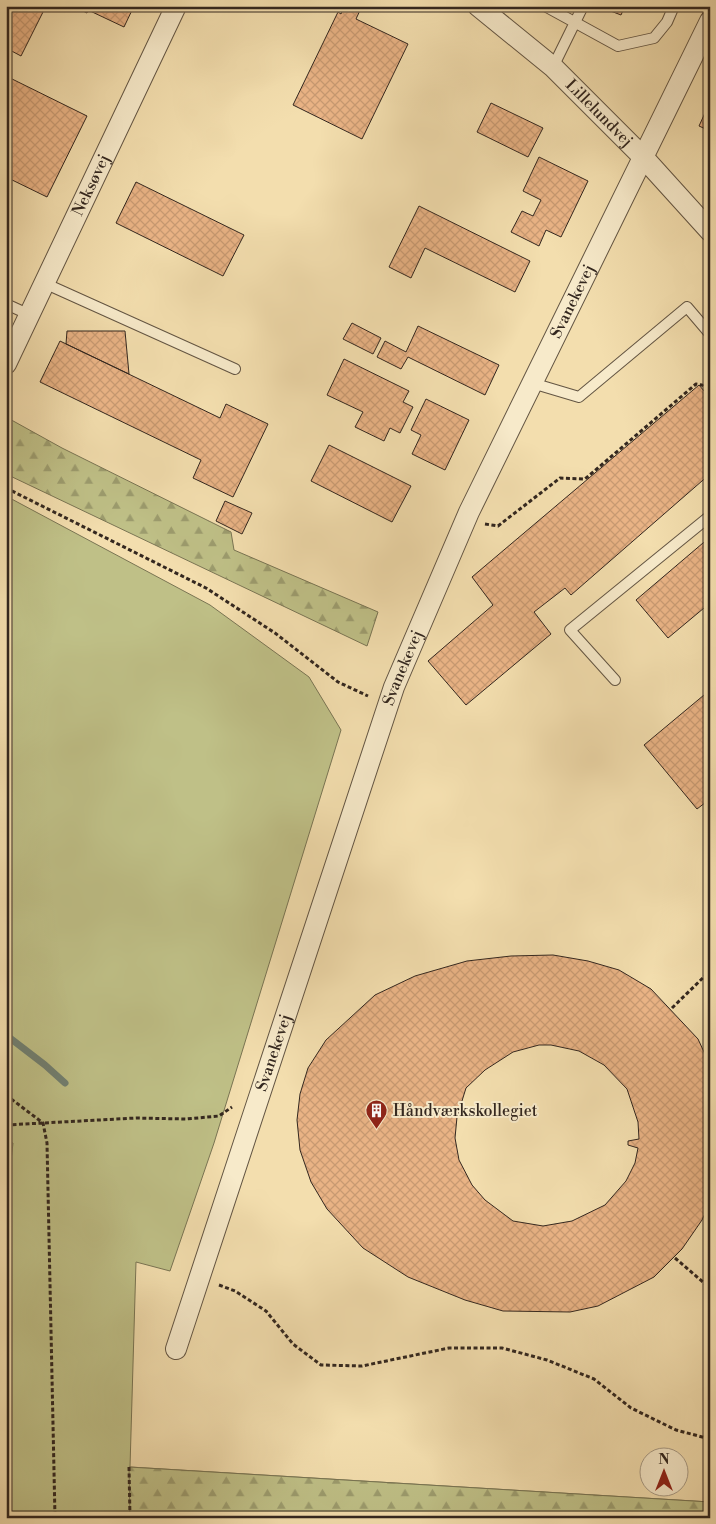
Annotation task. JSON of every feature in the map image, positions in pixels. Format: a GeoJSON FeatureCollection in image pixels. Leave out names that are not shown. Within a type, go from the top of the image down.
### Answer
{"type":"FeatureCollection","features":[{"type":"Feature","properties":{"kind":"street","name":"Neksøvej"},"geometry":{"type":"LineString","coordinates":[[6,364],[176,6]]}},
{"type":"Feature","properties":{"kind":"street","name":"Lillelundvej"},"geometry":{"type":"LineString","coordinates":[[478,6],[553,67],[643,157],[710,231]]}},
{"type":"Feature","properties":{"kind":"street","name":"Svanekevej"},"geometry":{"type":"LineString","coordinates":[[176,1349],[394,687],[469,512],[710,21]]}},
{"type":"Feature","properties":{"kind":"lane"},"geometry":{"type":"LineString","coordinates":[[545,6],[574,24],[618,46],[654,38],[667,22],[674,6]]}},
{"type":"Feature","properties":{"kind":"lane"},"geometry":{"type":"LineString","coordinates":[[553,67],[583,6]]}},
{"type":"Feature","properties":{"kind":"lane"},"geometry":{"type":"LineString","coordinates":[[44,283],[235,369]]}},
{"type":"Feature","properties":{"kind":"lane"},"geometry":{"type":"LineString","coordinates":[[6,304],[30,315]]}},
{"type":"Feature","properties":{"kind":"lane"},"geometry":{"type":"LineString","coordinates":[[532,383],[579,397],[687,307],[710,334]]}},
{"type":"Feature","properties":{"kind":"lane"},"geometry":{"type":"LineString","coordinates":[[615,680],[570,630],[710,516]]}},
{"type":"Feature","properties":{"kind":"path"},"geometry":{"type":"LineString","coordinates":[[469,512],[483,524],[498,526],[560,478],[585,479],[696,384],[702,385],[710,394]]}},
{"type":"Feature","properties":{"kind":"path"},"geometry":{"type":"LineString","coordinates":[[6,488],[206,588],[274,633],[338,682],[371,698]]}},
{"type":"Feature","properties":{"kind":"path"},"geometry":{"type":"LineString","coordinates":[[672,1008],[710,971]]}},
{"type":"Feature","properties":{"kind":"path"},"geometry":{"type":"LineString","coordinates":[[6,1095],[43,1124],[47,1143],[55,1518]]}},
{"type":"Feature","properties":{"kind":"path"},"geometry":{"type":"LineString","coordinates":[[6,1125],[136,1118],[186,1119],[219,1116],[235,1104]]}},
{"type":"Feature","properties":{"kind":"path"},"geometry":{"type":"LineString","coordinates":[[675,1258],[710,1288]]}},
{"type":"Feature","properties":{"kind":"path"},"geometry":{"type":"LineString","coordinates":[[199,1278],[235,1291],[266,1311],[293,1344],[321,1364],[362,1366],[449,1348],[502,1348],[547,1360],[594,1380],[631,1408],[676,1430],[710,1440]]}},
{"type":"Feature","properties":{"kind":"path"},"geometry":{"type":"LineString","coordinates":[[130,1467],[130,1518]]}},
{"type":"Feature","properties":{"kind":"green space"},"geometry":{"type":"Polygon","coordinates":[[[6,417],[62,448],[231,532],[234,550],[378,612],[367,646],[6,474],[6,417]]]}},
{"type":"Feature","properties":{"kind":"green space"},"geometry":{"type":"Polygon","coordinates":[[[6,496],[210,605],[309,677],[341,730],[214,1143],[170,1271],[136,1262],[130,1467],[710,1502],[710,1518],[6,1518],[6,1143],[10,1143],[6,1142],[6,496]]]}},
{"type":"Feature","properties":{"kind":"green space"},"geometry":{"type":"Polygon","coordinates":[[[6,1142],[13,1143],[8,1187],[6,1187],[6,1142]]]}},
{"type":"Feature","properties":{"kind":"green space"},"geometry":{"type":"Polygon","coordinates":[[[129,1467],[710,1502],[710,1518],[130,1518],[129,1467]]]}},
{"type":"Feature","properties":{"kind":"building"},"geometry":{"type":"Polygon","coordinates":[[[6,6],[46,6],[21,56],[6,48],[6,6]]]}},
{"type":"Feature","properties":{"kind":"building"},"geometry":{"type":"Polygon","coordinates":[[[73,6],[134,6],[124,27],[88,10],[87,13],[73,6]]]}},
{"type":"Feature","properties":{"kind":"building"},"geometry":{"type":"Polygon","coordinates":[[[344,6],[362,6],[356,19],[408,44],[362,139],[293,105],[338,12],[341,14],[344,6]]]}},
{"type":"Feature","properties":{"kind":"building"},"geometry":{"type":"Polygon","coordinates":[[[610,6],[625,6],[621,15],[608,10],[610,6]]]}},
{"type":"Feature","properties":{"kind":"building"},"geometry":{"type":"Polygon","coordinates":[[[6,76],[87,116],[47,197],[6,177],[6,76]]]}},
{"type":"Feature","properties":{"kind":"building"},"geometry":{"type":"Polygon","coordinates":[[[710,102],[710,131],[699,126],[710,102]]]}},
{"type":"Feature","properties":{"kind":"building"},"geometry":{"type":"Polygon","coordinates":[[[491,103],[543,128],[528,157],[477,132],[491,103]]]}},
{"type":"Feature","properties":{"kind":"building"},"geometry":{"type":"Polygon","coordinates":[[[539,157],[588,181],[561,237],[546,230],[539,246],[511,232],[522,211],[533,216],[541,200],[523,191],[539,157]]]}},
{"type":"Feature","properties":{"kind":"building"},"geometry":{"type":"Polygon","coordinates":[[[136,182],[244,235],[223,276],[116,223],[136,182]]]}},
{"type":"Feature","properties":{"kind":"building"},"geometry":{"type":"Polygon","coordinates":[[[419,206],[530,261],[515,292],[425,248],[411,278],[389,267],[419,206]]]}},
{"type":"Feature","properties":{"kind":"building"},"geometry":{"type":"Polygon","coordinates":[[[352,323],[381,338],[373,354],[343,339],[352,323]]]}},
{"type":"Feature","properties":{"kind":"building"},"geometry":{"type":"Polygon","coordinates":[[[418,326],[499,365],[485,395],[408,357],[401,369],[377,357],[385,341],[406,352],[418,326]]]}},
{"type":"Feature","properties":{"kind":"building"},"geometry":{"type":"Polygon","coordinates":[[[67,331],[125,331],[129,374],[66,344],[67,331]]]}},
{"type":"Feature","properties":{"kind":"building"},"geometry":{"type":"Polygon","coordinates":[[[60,341],[220,418],[226,404],[268,424],[233,497],[193,478],[201,460],[40,382],[60,341]]]}},
{"type":"Feature","properties":{"kind":"building"},"geometry":{"type":"Polygon","coordinates":[[[344,359],[409,391],[403,402],[413,407],[400,433],[390,428],[384,441],[355,427],[363,412],[327,395],[344,359]]]}},
{"type":"Feature","properties":{"kind":"building"},"geometry":{"type":"Polygon","coordinates":[[[699,385],[710,398],[710,474],[571,595],[565,588],[534,612],[551,634],[466,705],[428,661],[493,605],[472,577],[699,385]]]}},
{"type":"Feature","properties":{"kind":"building"},"geometry":{"type":"Polygon","coordinates":[[[426,399],[469,420],[445,470],[412,454],[421,435],[411,430],[426,399]]]}},
{"type":"Feature","properties":{"kind":"building"},"geometry":{"type":"Polygon","coordinates":[[[329,445],[411,486],[392,522],[311,481],[329,445]]]}},
{"type":"Feature","properties":{"kind":"building"},"geometry":{"type":"Polygon","coordinates":[[[225,501],[252,513],[242,534],[216,521],[225,501]]]}},
{"type":"Feature","properties":{"kind":"building"},"geometry":{"type":"Polygon","coordinates":[[[710,537],[710,603],[668,638],[636,600],[710,537]]]}},
{"type":"Feature","properties":{"kind":"building"},"geometry":{"type":"Polygon","coordinates":[[[710,690],[710,799],[697,809],[644,745],[710,690]]]}},
{"type":"Feature","properties":{"kind":"building","name":"Håndværkskollegiet"},"geometry":{"type":"Polygon","coordinates":[[[553,955],[588,961],[619,970],[651,989],[698,1039],[710,1065],[710,1203],[702,1220],[682,1249],[654,1277],[598,1306],[570,1312],[503,1311],[465,1300],[408,1277],[363,1248],[327,1209],[311,1182],[300,1150],[297,1120],[300,1094],[308,1068],[326,1040],[375,995],[415,976],[467,961],[511,956],[553,955]],[[539,1045],[513,1052],[485,1070],[466,1088],[457,1117],[455,1138],[459,1160],[472,1185],[485,1200],[513,1221],[543,1226],[572,1221],[605,1205],[626,1181],[635,1163],[638,1148],[628,1145],[628,1141],[639,1139],[638,1122],[627,1089],[604,1065],[579,1051],[551,1045],[539,1045]]]}},
{"type":"Feature","properties":{"kind":"waterway"},"geometry":{"type":"LineString","coordinates":[[6,1035],[65,1083]]}},
{"type":"Feature","properties":{"kind":"place","name":"Håndværkskollegiet"},"geometry":{"type":"Point","coordinates":[377,1130]}}]}
